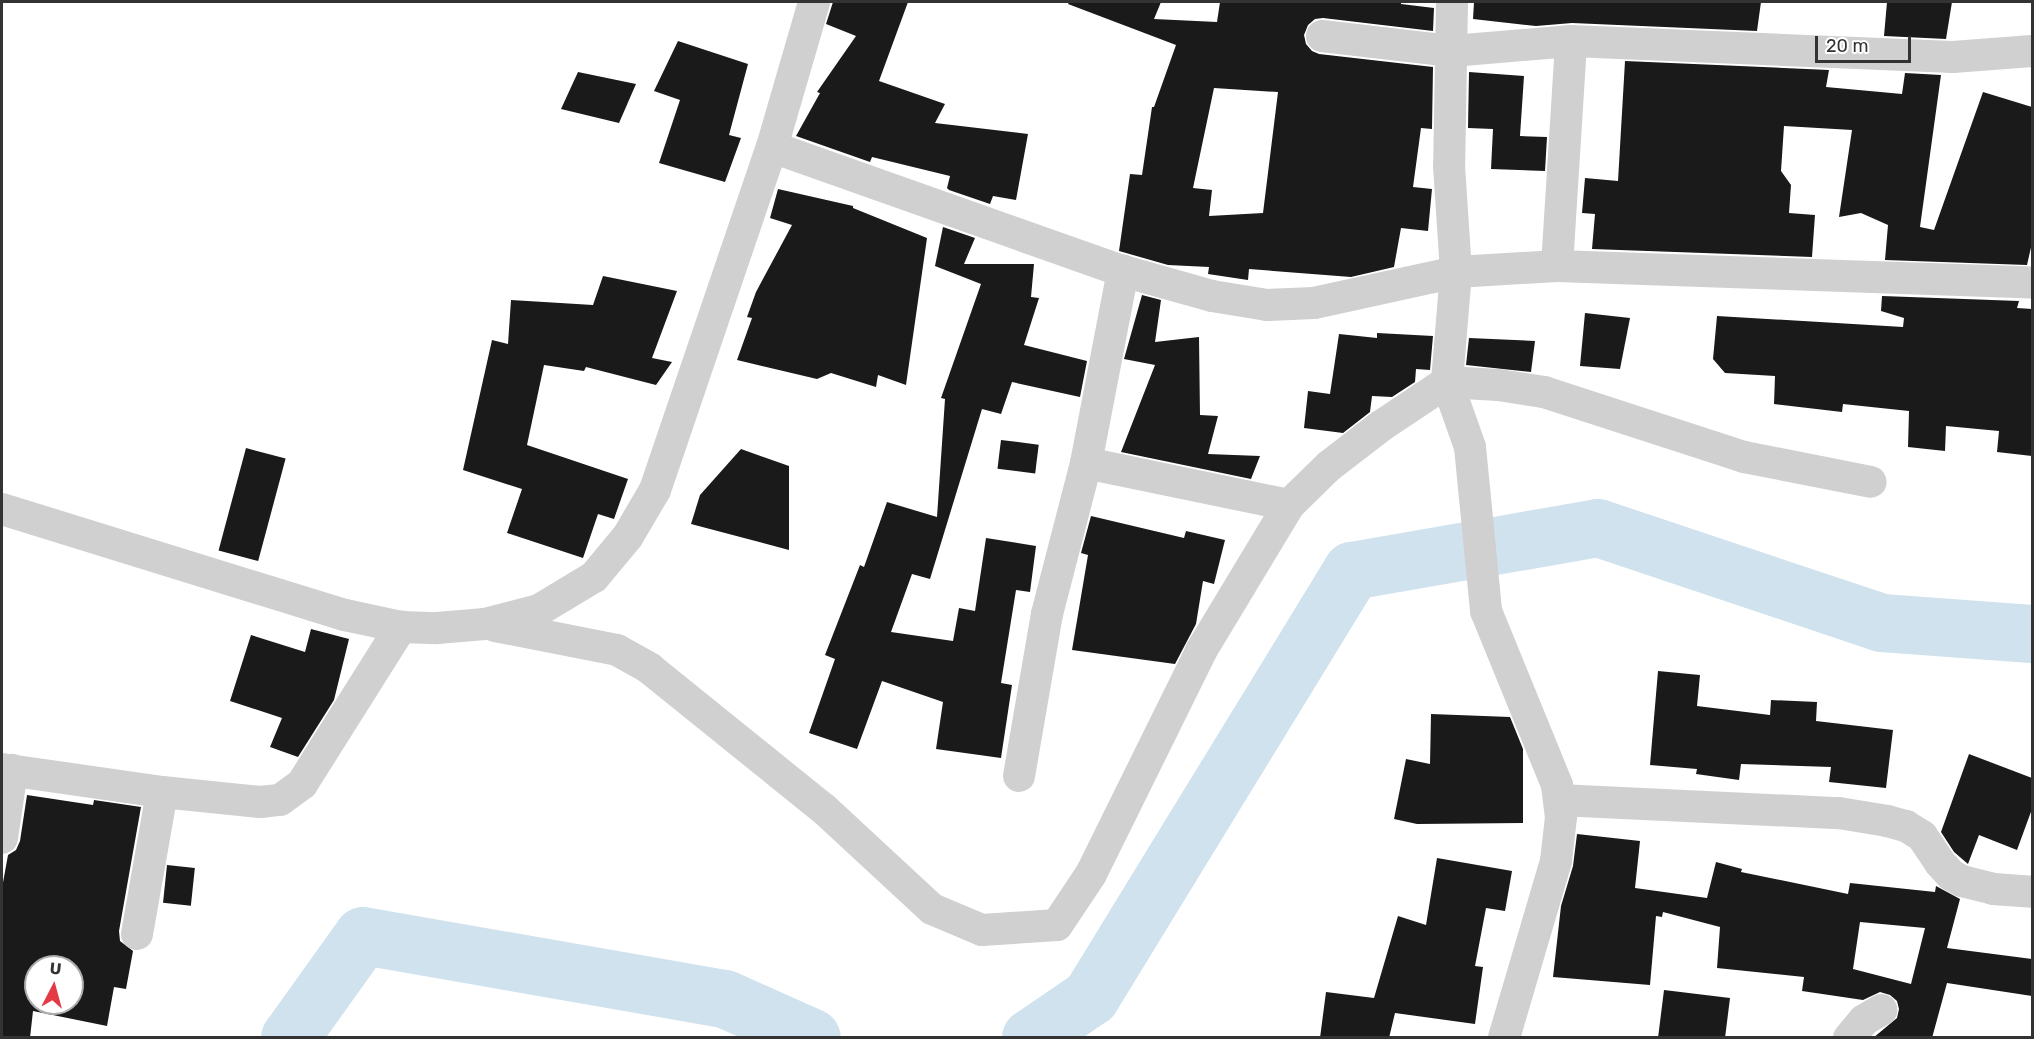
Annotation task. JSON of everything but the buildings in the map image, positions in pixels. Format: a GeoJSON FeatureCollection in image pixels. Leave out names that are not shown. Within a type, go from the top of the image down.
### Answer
{"type":"FeatureCollection","features":[{"type":"Feature","properties":{"kind":"street"},"geometry":{"type":"LineString","coordinates":[[2,509],[345,615],[401,627],[437,628],[485,624],[539,610],[594,577],[628,536],[655,490],[772,147],[814,2]]}},
{"type":"Feature","properties":{"kind":"street"},"geometry":{"type":"LineString","coordinates":[[1452,2],[1449,166],[1456,272],[1447,382],[1470,447],[1486,611],[1557,785],[1561,818],[1556,861],[1504,1038]]}},
{"type":"Feature","properties":{"kind":"street"},"geometry":{"type":"LineString","coordinates":[[1322,36],[1452,51],[1571,40],[1953,57],[2032,51]]}},
{"type":"Feature","properties":{"kind":"street"},"geometry":{"type":"LineString","coordinates":[[1557,266],[1571,40]]}},
{"type":"Feature","properties":{"kind":"street"},"geometry":{"type":"LineString","coordinates":[[772,147],[1123,271],[1212,296],[1267,305],[1314,303],[1456,272],[1557,266],[2032,282]]}},
{"type":"Feature","properties":{"kind":"street"},"geometry":{"type":"LineString","coordinates":[[1019,776],[1047,614],[1086,463],[1123,271]]}},
{"type":"Feature","properties":{"kind":"street"},"geometry":{"type":"LineString","coordinates":[[485,624],[617,650],[650,668],[824,809],[932,909],[982,930],[1057,925],[1091,874],[1201,651],[1289,505],[1329,466],[1381,426],[1447,382],[1544,392],[1744,457],[1871,482]]}},
{"type":"Feature","properties":{"kind":"street"},"geometry":{"type":"LineString","coordinates":[[1086,463],[1289,505]]}},
{"type":"Feature","properties":{"kind":"street"},"geometry":{"type":"LineString","coordinates":[[2,838],[7,769],[162,792],[280,801],[302,784],[401,627]]}},
{"type":"Feature","properties":{"kind":"street"},"geometry":{"type":"LineString","coordinates":[[136,934],[162,792]]}},
{"type":"Feature","properties":{"kind":"street"},"geometry":{"type":"LineString","coordinates":[[1559,800],[1839,813],[1887,821],[1906,826],[1923,836],[1932,853],[1951,875],[1962,881],[1993,889],[2032,892]]}},
{"type":"Feature","properties":{"kind":"street"},"geometry":{"type":"LineString","coordinates":[[1849,1038],[1864,1020],[1881,1010]]}},
{"type":"Feature","properties":{"kind":"waterway"},"geometry":{"type":"LineString","coordinates":[[1031,1038],[1091,997],[1352,571],[1598,528],[1882,623],[2032,634]]}},
{"type":"Feature","properties":{"kind":"waterway"},"geometry":{"type":"LineString","coordinates":[[290,1038],[363,936],[725,999],[812,1038]]}}]}
